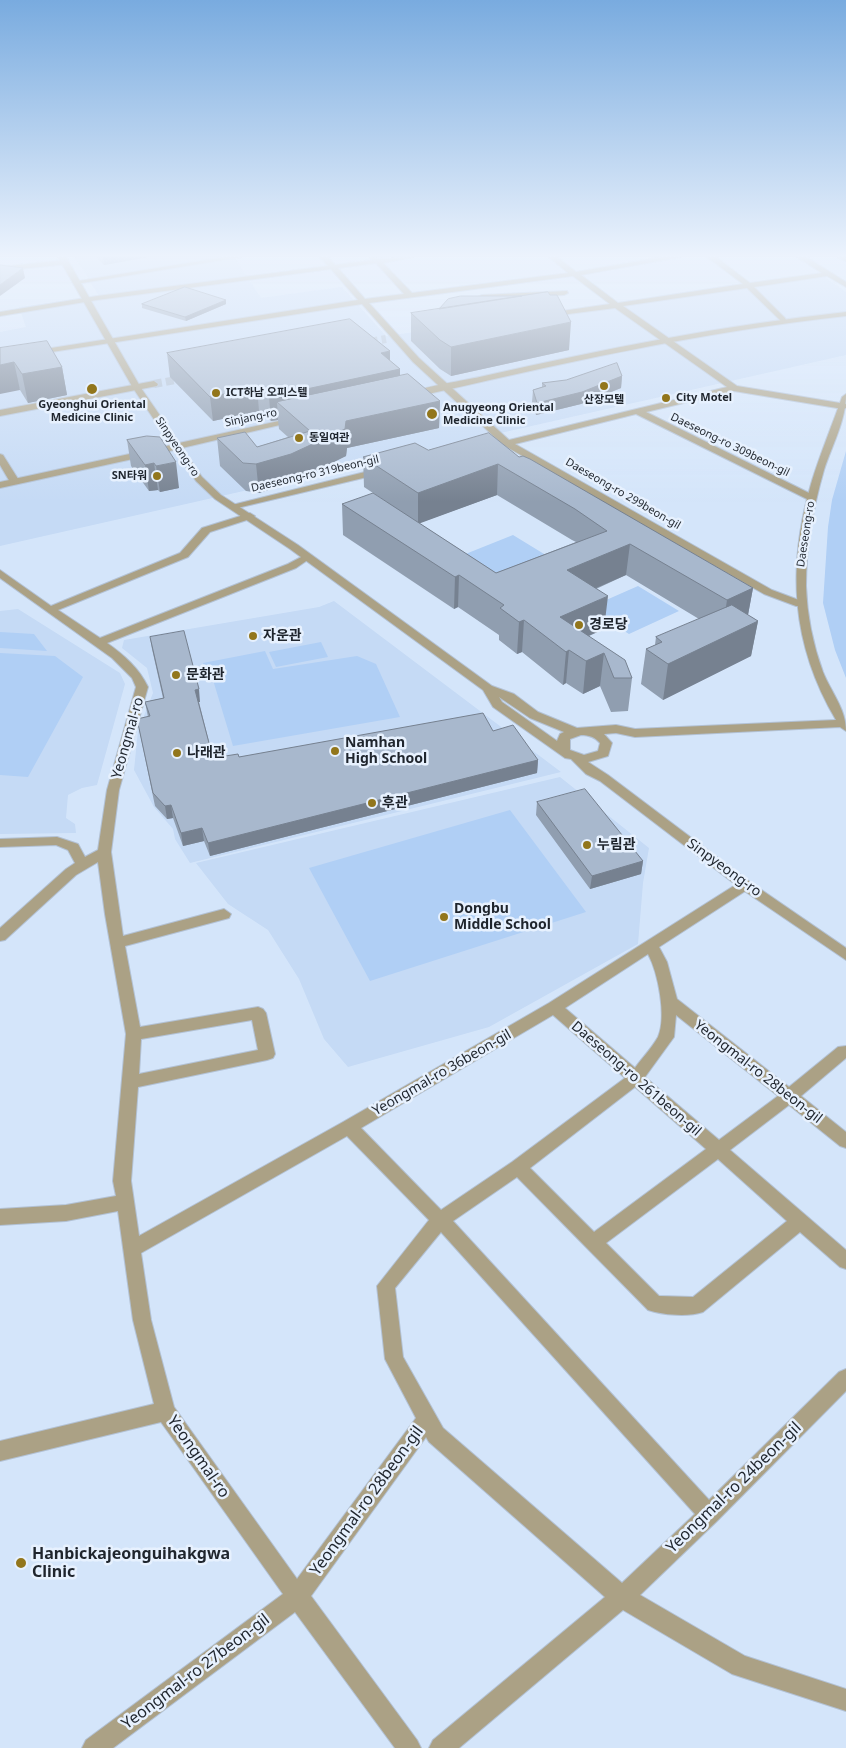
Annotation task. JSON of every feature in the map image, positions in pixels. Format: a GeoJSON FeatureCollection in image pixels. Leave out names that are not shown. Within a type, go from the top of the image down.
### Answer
{"type":"FeatureCollection","features":[{"type":"Feature","properties":{"kind":"street"},"geometry":{"type":"LineString","coordinates":[[0,358],[110,339]]}},
{"type":"Feature","properties":{"kind":"street","name":"Sinpyeong-ro"},"geometry":{"type":"LineString","coordinates":[[110,339],[138,388],[198,479],[218,497],[250,516],[488,688],[510,697],[534,715],[576,732]]}},
{"type":"Feature","properties":{"kind":"street","name":"Daeseong-ro 299beon-gil"},"geometry":{"type":"LineString","coordinates":[[402,339],[416,360],[507,443],[768,592],[800,604]]}},
{"type":"Feature","properties":{"kind":"street"},"geometry":{"type":"LineString","coordinates":[[403,397],[676,339]]}},
{"type":"Feature","properties":{"kind":"street"},"geometry":{"type":"LineString","coordinates":[[668,340],[734,388]]}},
{"type":"Feature","properties":{"kind":"street"},"geometry":{"type":"LineString","coordinates":[[0,413],[154,384]]}},
{"type":"Feature","properties":{"kind":"street"},"geometry":{"type":"LineString","coordinates":[[479,449],[734,388],[845,402]]}},
{"type":"Feature","properties":{"kind":"street","name":"Daeseong-ro"},"geometry":{"type":"LineString","coordinates":[[845,402],[812,498],[800,562],[800,604],[811,653],[828,695],[845,725]]}},
{"type":"Feature","properties":{"kind":"street","name":"Daeseong-ro 309beon-gil"},"geometry":{"type":"LineString","coordinates":[[639,412],[812,498]]}},
{"type":"Feature","properties":{"kind":"street","name":"Sinjang-ro"},"geometry":{"type":"LineString","coordinates":[[0,486],[305,419]]}},
{"type":"Feature","properties":{"kind":"street"},"geometry":{"type":"LineString","coordinates":[[0,457],[15,482]]}},
{"type":"Feature","properties":{"kind":"street","name":"Daeseong-ro 319beon-gil"},"geometry":{"type":"LineString","coordinates":[[233,506],[395,468]]}},
{"type":"Feature","properties":{"kind":"street"},"geometry":{"type":"LineString","coordinates":[[50,610],[184,555],[206,530],[250,516]]}},
{"type":"Feature","properties":{"kind":"street"},"geometry":{"type":"LineString","coordinates":[[99,642],[292,566],[307,557]]}},
{"type":"Feature","properties":{"kind":"street","name":"Yeongmal-ro"},"geometry":{"type":"LineString","coordinates":[[0,573],[50,610],[99,642],[122,660],[141,679],[142,687],[113,790],[104,852],[117,943],[134,1034],[122,1181],[142,1320],[165,1410],[297,1597],[409,1748]]}},
{"type":"Feature","properties":{"kind":"street","name":"Sinpyeong-ro"},"geometry":{"type":"LineString","coordinates":[[488,688],[497,704],[538,735],[564,751]]}},
{"type":"Feature","properties":{"kind":"street"},"geometry":{"type":"LineString","coordinates":[[636,733],[592,758],[576,758],[564,751],[562,742],[564,737],[576,732],[616,728],[636,733],[845,725]]}},
{"type":"Feature","properties":{"kind":"street"},"geometry":{"type":"LineString","coordinates":[[591,732],[603,739],[605,750],[604,778]]}},
{"type":"Feature","properties":{"kind":"street","name":"Sinpyeong-ro"},"geometry":{"type":"LineString","coordinates":[[576,758],[590,771],[604,778],[745,884],[846,954]]}},
{"type":"Feature","properties":{"kind":"street"},"geometry":{"type":"LineString","coordinates":[[0,843],[57,841],[73,847],[83,865]]}},
{"type":"Feature","properties":{"kind":"street"},"geometry":{"type":"LineString","coordinates":[[0,936],[71,872],[104,852]]}},
{"type":"Feature","properties":{"kind":"street","name":"Yeongmal-ro 36beon-gil"},"geometry":{"type":"LineString","coordinates":[[132,1249],[349,1127],[554,1007],[745,884]]}},
{"type":"Feature","properties":{"kind":"street"},"geometry":{"type":"LineString","coordinates":[[117,943],[224,914]]}},
{"type":"Feature","properties":{"kind":"street","name":"Yeongmal-ro 28beon-gil"},"geometry":{"type":"LineString","coordinates":[[297,1597],[427,1420],[394,1359],[386,1286],[440,1220],[518,1167],[636,1078],[666,1037],[670,1002],[660,962],[651,946]]}},
{"type":"Feature","properties":{"kind":"street","name":"Yeongmal-ro 28beon-gil"},"geometry":{"type":"LineString","coordinates":[[670,1002],[846,1141]]}},
{"type":"Feature","properties":{"kind":"street","name":"Daeseong-ro 261beon-gil"},"geometry":{"type":"LineString","coordinates":[[554,1007],[846,1261]]}},
{"type":"Feature","properties":{"kind":"street"},"geometry":{"type":"LineString","coordinates":[[129,1082],[267,1054],[258,1013],[134,1034]]}},
{"type":"Feature","properties":{"kind":"street"},"geometry":{"type":"LineString","coordinates":[[592,1243],[790,1096],[845,1051]]}},
{"type":"Feature","properties":{"kind":"street"},"geometry":{"type":"LineString","coordinates":[[349,1127],[440,1220],[709,1515]]}},
{"type":"Feature","properties":{"kind":"street"},"geometry":{"type":"LineString","coordinates":[[518,1167],[655,1304],[696,1306],[800,1221]]}},
{"type":"Feature","properties":{"kind":"street"},"geometry":{"type":"LineString","coordinates":[[0,1217],[66,1213],[125,1202]]}},
{"type":"Feature","properties":{"kind":"street","name":"Yeongmal-ro 24beon-gil"},"geometry":{"type":"LineString","coordinates":[[441,1748],[622,1597],[709,1515],[846,1378]]}},
{"type":"Feature","properties":{"kind":"street"},"geometry":{"type":"LineString","coordinates":[[0,1450],[165,1410]]}},
{"type":"Feature","properties":{"kind":"street"},"geometry":{"type":"LineString","coordinates":[[427,1420],[436,1435],[622,1597],[740,1666],[846,1700]]}},
{"type":"Feature","properties":{"kind":"street","name":"Yeongmal-ro 27beon-gil"},"geometry":{"type":"LineString","coordinates":[[94,1748],[297,1597]]}},
{"type":"Feature","properties":{"kind":"shaded area"},"geometry":{"type":"Polygon","coordinates":[[[0,339],[846,339],[846,355],[0,546],[0,339]]]}},
{"type":"Feature","properties":{"kind":"shaded area"},"geometry":{"type":"Polygon","coordinates":[[[846,451],[846,678],[835,650],[823,603],[828,527],[832,500],[846,451]]]}},
{"type":"Feature","properties":{"kind":"shaded area"},"geometry":{"type":"Polygon","coordinates":[[[513,535],[549,557],[499,579],[463,555],[513,535]]]}},
{"type":"Feature","properties":{"kind":"shaded area"},"geometry":{"type":"Polygon","coordinates":[[[638,586],[679,611],[629,634],[588,608],[638,586]]]}},
{"type":"Feature","properties":{"kind":"shaded area","name":"Namhan High School"},"geometry":{"type":"Polygon","coordinates":[[[334,601],[561,772],[190,863],[175,839],[173,829],[154,807],[134,770],[138,731],[153,693],[147,668],[122,648],[124,640],[319,607],[334,601]]]}},
{"type":"Feature","properties":{"kind":"shaded area"},"geometry":{"type":"Polygon","coordinates":[[[18,609],[120,673],[125,684],[97,785],[82,788],[68,795],[66,818],[75,824],[76,833],[0,834],[0,611],[18,609]]]}},
{"type":"Feature","properties":{"kind":"shaded area"},"geometry":{"type":"Polygon","coordinates":[[[0,632],[34,634],[47,651],[0,648],[0,632]]]}},
{"type":"Feature","properties":{"kind":"shaded area"},"geometry":{"type":"Polygon","coordinates":[[[321,642],[328,657],[276,667],[269,652],[321,642]]]}},
{"type":"Feature","properties":{"kind":"shaded area"},"geometry":{"type":"Polygon","coordinates":[[[265,651],[273,669],[357,656],[376,664],[400,717],[233,746],[213,680],[210,680],[203,663],[265,651]]]}},
{"type":"Feature","properties":{"kind":"shaded area"},"geometry":{"type":"Polygon","coordinates":[[[0,653],[55,656],[83,677],[28,777],[0,775],[0,653]]]}},
{"type":"Feature","properties":{"kind":"shaded area","name":"Dongbu Middle School"},"geometry":{"type":"Polygon","coordinates":[[[560,777],[649,848],[643,883],[638,944],[489,1027],[348,1067],[324,1039],[299,979],[268,930],[228,904],[196,863],[560,777]]]}},
{"type":"Feature","properties":{"kind":"shaded area"},"geometry":{"type":"Polygon","coordinates":[[[510,810],[586,912],[370,981],[309,868],[510,810]]]}},
{"type":"Feature","properties":{"kind":"building"},"geometry":{"type":"Polygon","coordinates":[[[245,339],[374,339],[390,351],[381,353],[400,369],[269,397],[257,387],[210,397],[167,353],[245,339]]]}},
{"type":"Feature","properties":{"kind":"building"},"geometry":{"type":"Polygon","coordinates":[[[438,339],[491,339],[451,347],[438,339]]]}},
{"type":"Feature","properties":{"kind":"building"},"geometry":{"type":"Polygon","coordinates":[[[47,341],[62,367],[22,374],[14,362],[0,365],[0,348],[47,341]]]}},
{"type":"Feature","properties":{"kind":"building"},"geometry":{"type":"Polygon","coordinates":[[[617,363],[622,376],[582,392],[537,403],[533,390],[546,386],[542,383],[566,380],[617,363]]]}},
{"type":"Feature","properties":{"kind":"building"},"geometry":{"type":"Polygon","coordinates":[[[408,374],[440,401],[346,421],[345,429],[291,454],[256,464],[243,463],[217,438],[245,432],[257,447],[310,431],[277,402],[408,374]]]}},
{"type":"Feature","properties":{"kind":"building"},"geometry":{"type":"Polygon","coordinates":[[[489,433],[519,457],[523,456],[530,459],[753,588],[727,600],[630,544],[567,570],[608,596],[560,617],[625,660],[632,678],[614,678],[604,653],[586,661],[569,650],[566,652],[524,620],[519,622],[500,608],[504,605],[459,575],[455,577],[342,504],[373,493],[496,573],[607,531],[575,509],[498,464],[418,493],[363,457],[415,443],[428,450],[489,433]]]}},
{"type":"Feature","properties":{"kind":"building"},"geometry":{"type":"Polygon","coordinates":[[[147,436],[160,437],[176,462],[156,466],[154,463],[145,465],[127,440],[147,436]]]}},
{"type":"Feature","properties":{"kind":"building"},"geometry":{"type":"Polygon","coordinates":[[[732,605],[758,621],[668,664],[646,649],[662,642],[656,637],[732,605]]]}},
{"type":"Feature","properties":{"kind":"building"},"geometry":{"type":"Polygon","coordinates":[[[184,631],[199,689],[195,690],[213,758],[238,754],[239,757],[483,713],[493,731],[513,725],[538,760],[208,843],[202,828],[181,833],[171,805],[165,806],[153,793],[137,719],[150,716],[145,702],[164,698],[150,637],[184,631]]]}},
{"type":"Feature","properties":{"kind":"building","name":"누림관"},"geometry":{"type":"Polygon","coordinates":[[[585,789],[643,861],[592,876],[537,802],[585,789]]]}},
{"type":"Feature","properties":{"kind":"tunnel"},"geometry":{"type":"LineString","coordinates":[[358,344],[386,339]]}},
{"type":"Feature","properties":{"kind":"tunnel"},"geometry":{"type":"LineString","coordinates":[[154,384],[192,377]]}},
{"type":"Feature","properties":{"kind":"place","name":"산장모텔"},"geometry":{"type":"Point","coordinates":[604,386]}},
{"type":"Feature","properties":{"kind":"place","name":"Gyeonghui Oriental Medicine Clinic"},"geometry":{"type":"Point","coordinates":[92,389]}},
{"type":"Feature","properties":{"kind":"place","name":"ICT하남 오피스텔"},"geometry":{"type":"Point","coordinates":[216,393]}},
{"type":"Feature","properties":{"kind":"place","name":"City Motel"},"geometry":{"type":"Point","coordinates":[666,398]}},
{"type":"Feature","properties":{"kind":"place","name":"Anugyeong Oriental Medicine Clinic"},"geometry":{"type":"Point","coordinates":[432,414]}},
{"type":"Feature","properties":{"kind":"place","name":"동일여관"},"geometry":{"type":"Point","coordinates":[299,438]}},
{"type":"Feature","properties":{"kind":"place","name":"SN타워"},"geometry":{"type":"Point","coordinates":[157,476]}},
{"type":"Feature","properties":{"kind":"place","name":"경로당"},"geometry":{"type":"Point","coordinates":[579,625]}},
{"type":"Feature","properties":{"kind":"place","name":"자운관"},"geometry":{"type":"Point","coordinates":[253,636]}},
{"type":"Feature","properties":{"kind":"place","name":"문화관"},"geometry":{"type":"Point","coordinates":[176,675]}},
{"type":"Feature","properties":{"kind":"place","name":"Namhan High School"},"geometry":{"type":"Point","coordinates":[335,751]}},
{"type":"Feature","properties":{"kind":"place","name":"나래관"},"geometry":{"type":"Point","coordinates":[177,753]}},
{"type":"Feature","properties":{"kind":"place","name":"후관"},"geometry":{"type":"Point","coordinates":[372,803]}},
{"type":"Feature","properties":{"kind":"place","name":"누림관"},"geometry":{"type":"Point","coordinates":[587,845]}},
{"type":"Feature","properties":{"kind":"place","name":"Dongbu Middle School"},"geometry":{"type":"Point","coordinates":[444,917]}},
{"type":"Feature","properties":{"kind":"place","name":"Hanbickajeonguihakgwa Clinic"},"geometry":{"type":"Point","coordinates":[21,1563]}}]}
